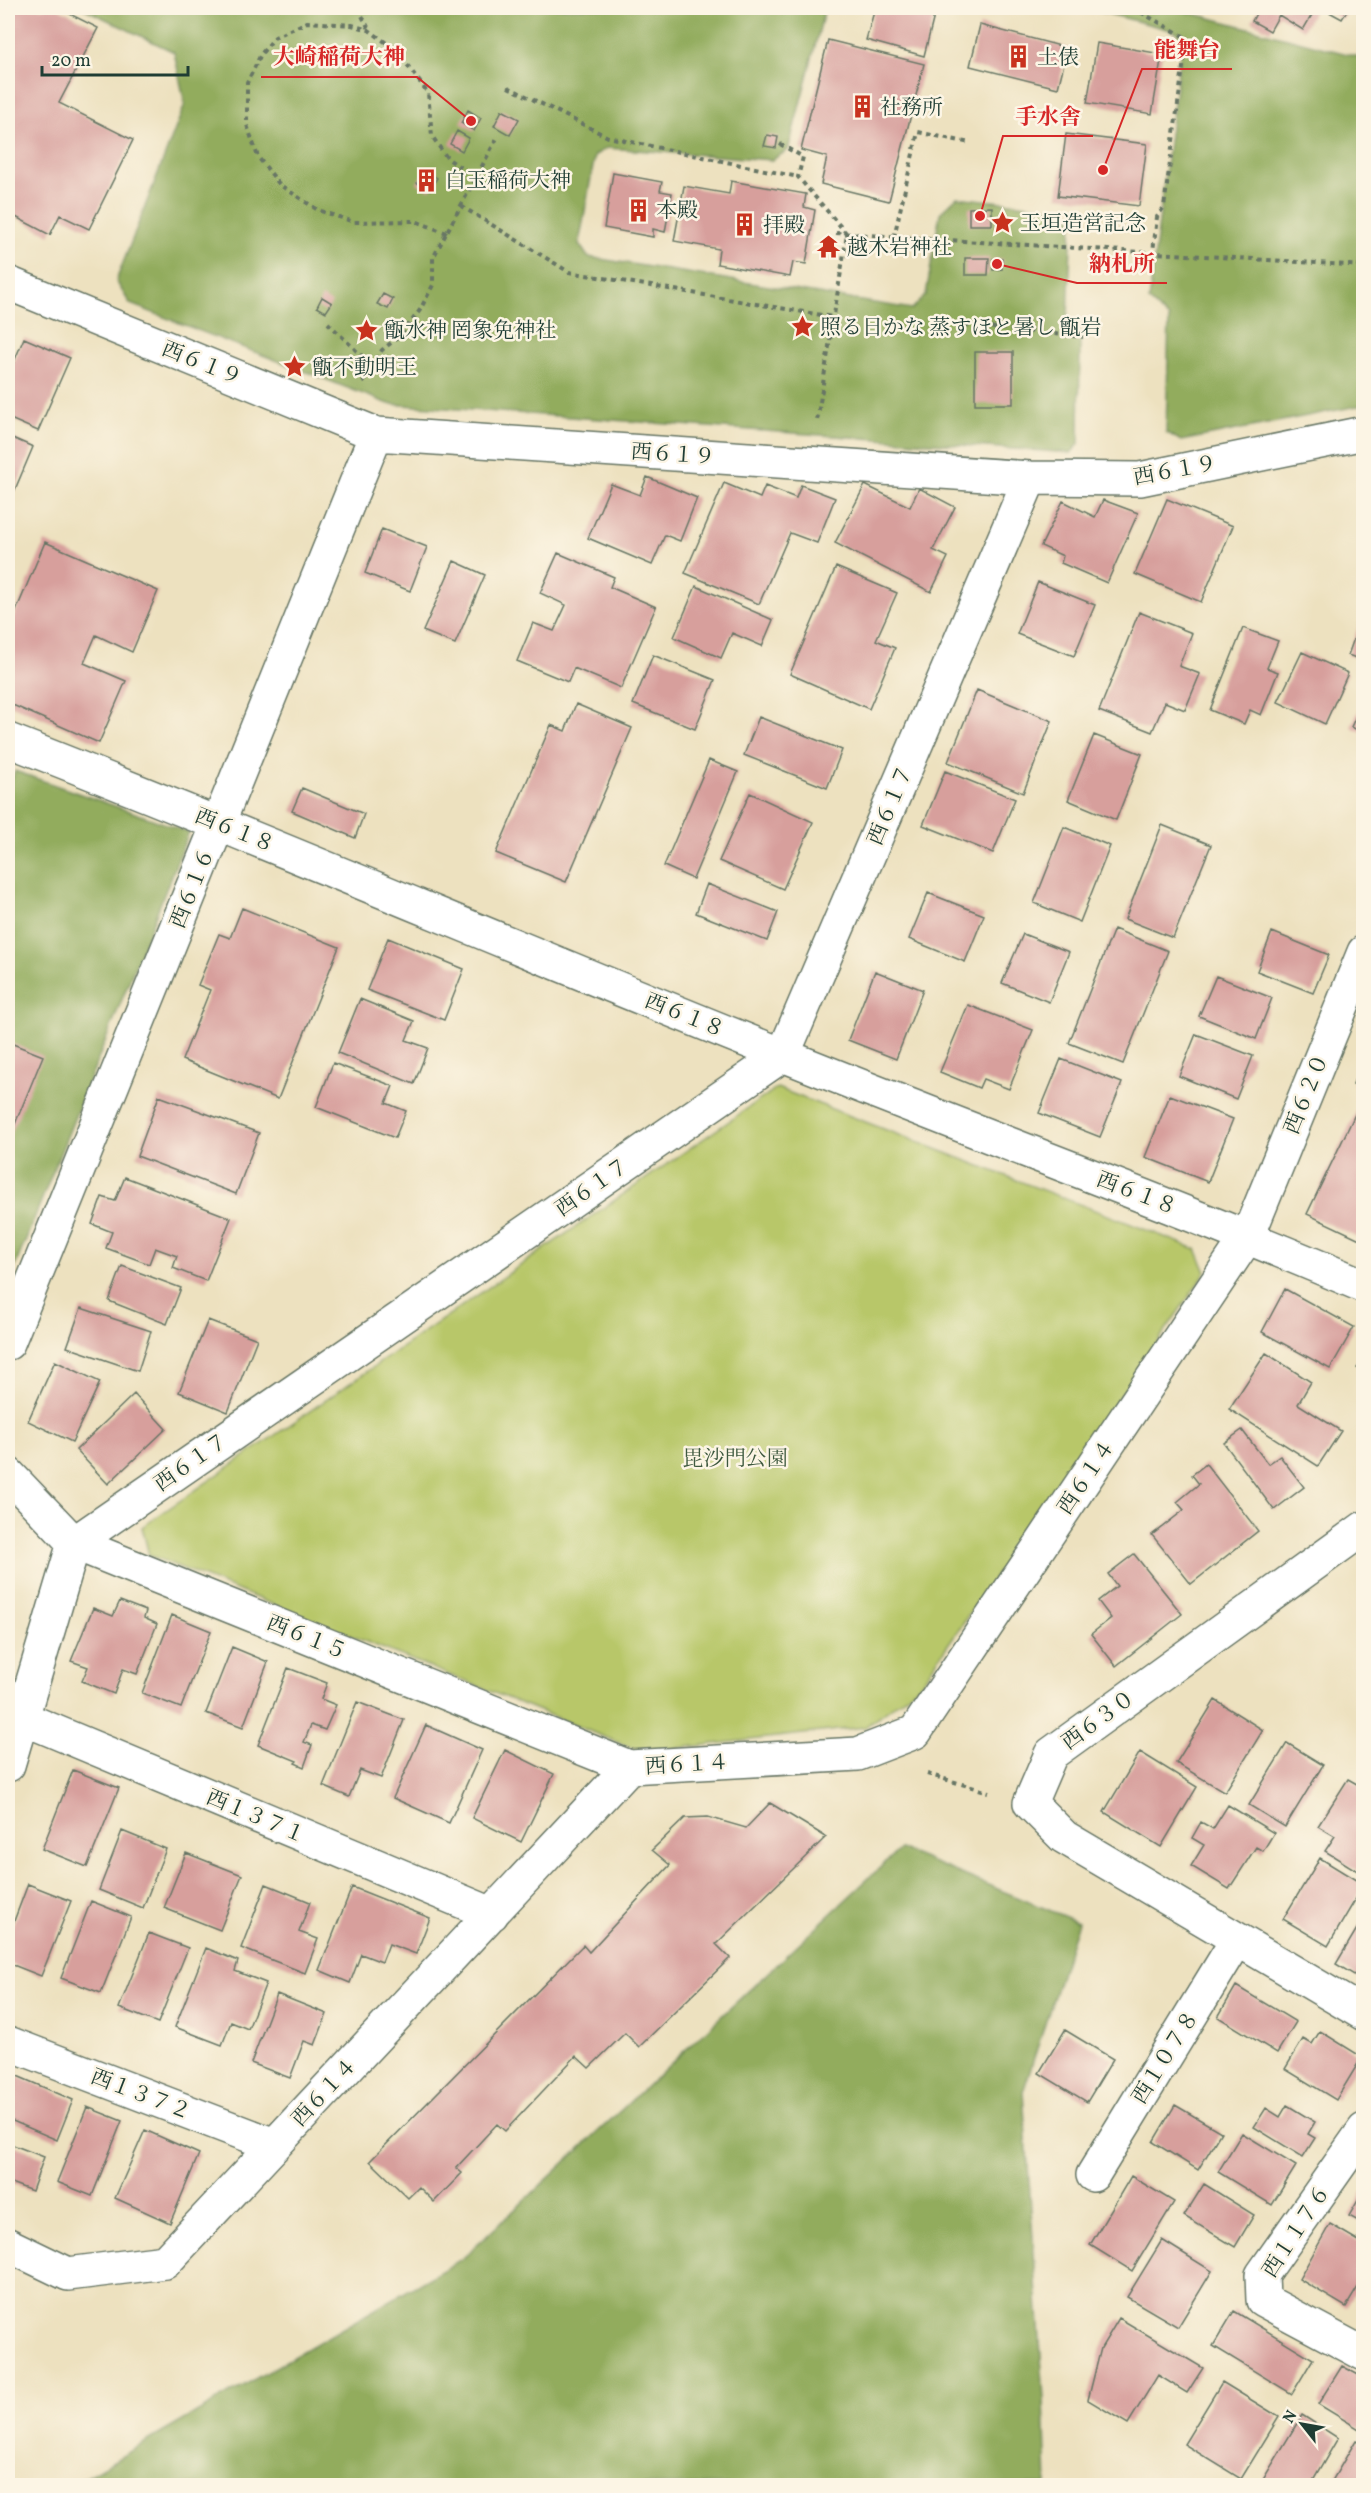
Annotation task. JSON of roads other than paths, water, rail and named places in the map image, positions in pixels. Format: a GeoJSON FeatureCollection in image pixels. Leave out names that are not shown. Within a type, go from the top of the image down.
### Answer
{"type":"FeatureCollection","features":[{"type":"Feature","properties":{"kind":"street","name":"西６１９"},"geometry":{"type":"LineString","coordinates":[[8,283],[376,434],[1030,478],[1140,479],[1364,433]]}},
{"type":"Feature","properties":{"kind":"street","name":"西６１６"},"geometry":{"type":"LineString","coordinates":[[8,1343],[376,434]]}},
{"type":"Feature","properties":{"kind":"street","name":"西６１７"},"geometry":{"type":"LineString","coordinates":[[74,1543],[783,1055],[1030,478]]}},
{"type":"Feature","properties":{"kind":"street","name":"西６１８"},"geometry":{"type":"LineString","coordinates":[[8,740],[218,822],[783,1055],[1248,1236],[1364,1286]]}},
{"type":"Feature","properties":{"kind":"street","name":"西６２０"},"geometry":{"type":"LineString","coordinates":[[1248,1236],[1364,952]]}},
{"type":"Feature","properties":{"kind":"street","name":"西６１４"},"geometry":{"type":"LineString","coordinates":[[8,2245],[68,2274],[165,2262],[629,1767],[858,1754],[915,1732],[1248,1236]]}},
{"type":"Feature","properties":{"kind":"street","name":"西６１５"},"geometry":{"type":"LineString","coordinates":[[8,1474],[74,1543],[629,1767]]}},
{"type":"Feature","properties":{"kind":"street","name":"西６３０"},"geometry":{"type":"LineString","coordinates":[[1238,1940],[1064,1837],[1030,1803],[1051,1754],[1364,1528]]}},
{"type":"Feature","properties":{"kind":"street"},"geometry":{"type":"LineString","coordinates":[[8,1765],[20,1717],[74,1543]]}},
{"type":"Feature","properties":{"kind":"street","name":"西１３７１"},"geometry":{"type":"LineString","coordinates":[[20,1717],[492,1914]]}},
{"type":"Feature","properties":{"kind":"street"},"geometry":{"type":"LineString","coordinates":[[1238,1940],[1364,2014]]}},
{"type":"Feature","properties":{"kind":"street","name":"西１０７８"},"geometry":{"type":"LineString","coordinates":[[1093,2175],[1238,1940]]}},
{"type":"Feature","properties":{"kind":"street","name":"西１３７２"},"geometry":{"type":"LineString","coordinates":[[8,2043],[274,2145]]}},
{"type":"Feature","properties":{"kind":"street","name":"西１１７６"},"geometry":{"type":"LineString","coordinates":[[1364,2130],[1262,2275],[1263,2300],[1364,2354]]}},
{"type":"Feature","properties":{"kind":"place","name":"土俵"},"geometry":{"type":"Point","coordinates":[1019,57]}},
{"type":"Feature","properties":{"kind":"place","name":"社務所"},"geometry":{"type":"Point","coordinates":[862,107]}},
{"type":"Feature","properties":{"kind":"place","name":"大崎稲荷大神"},"geometry":{"type":"Point","coordinates":[471,121]}},
{"type":"Feature","properties":{"kind":"place","name":"能舞台"},"geometry":{"type":"Point","coordinates":[1103,170]}},
{"type":"Feature","properties":{"kind":"place","name":"白玉稲荷大神"},"geometry":{"type":"Point","coordinates":[427,180]}},
{"type":"Feature","properties":{"kind":"place","name":"本殿"},"geometry":{"type":"Point","coordinates":[638,210]}},
{"type":"Feature","properties":{"kind":"place","name":"手水舎"},"geometry":{"type":"Point","coordinates":[980,216]}},
{"type":"Feature","properties":{"kind":"place","name":"玉垣造営記念"},"geometry":{"type":"Point","coordinates":[1002,223]}},
{"type":"Feature","properties":{"kind":"place","name":"拝殿"},"geometry":{"type":"Point","coordinates":[745,225]}},
{"type":"Feature","properties":{"kind":"place","name":"越木岩神社"},"geometry":{"type":"Point","coordinates":[829,247]}},
{"type":"Feature","properties":{"kind":"place","name":"納札所"},"geometry":{"type":"Point","coordinates":[997,264]}},
{"type":"Feature","properties":{"kind":"place","name":"照る日かな 蒸すほと暑し 甑岩"},"geometry":{"type":"Point","coordinates":[802,327]}},
{"type":"Feature","properties":{"kind":"place","name":"甑水神 罔象免神社"},"geometry":{"type":"Point","coordinates":[366,330]}},
{"type":"Feature","properties":{"kind":"place","name":"甑不動明王"},"geometry":{"type":"Point","coordinates":[294,367]}},
{"type":"Feature","properties":{"kind":"park label","name":"毘沙門公園"},"geometry":{"type":"Point","coordinates":[735,1458]}}]}
